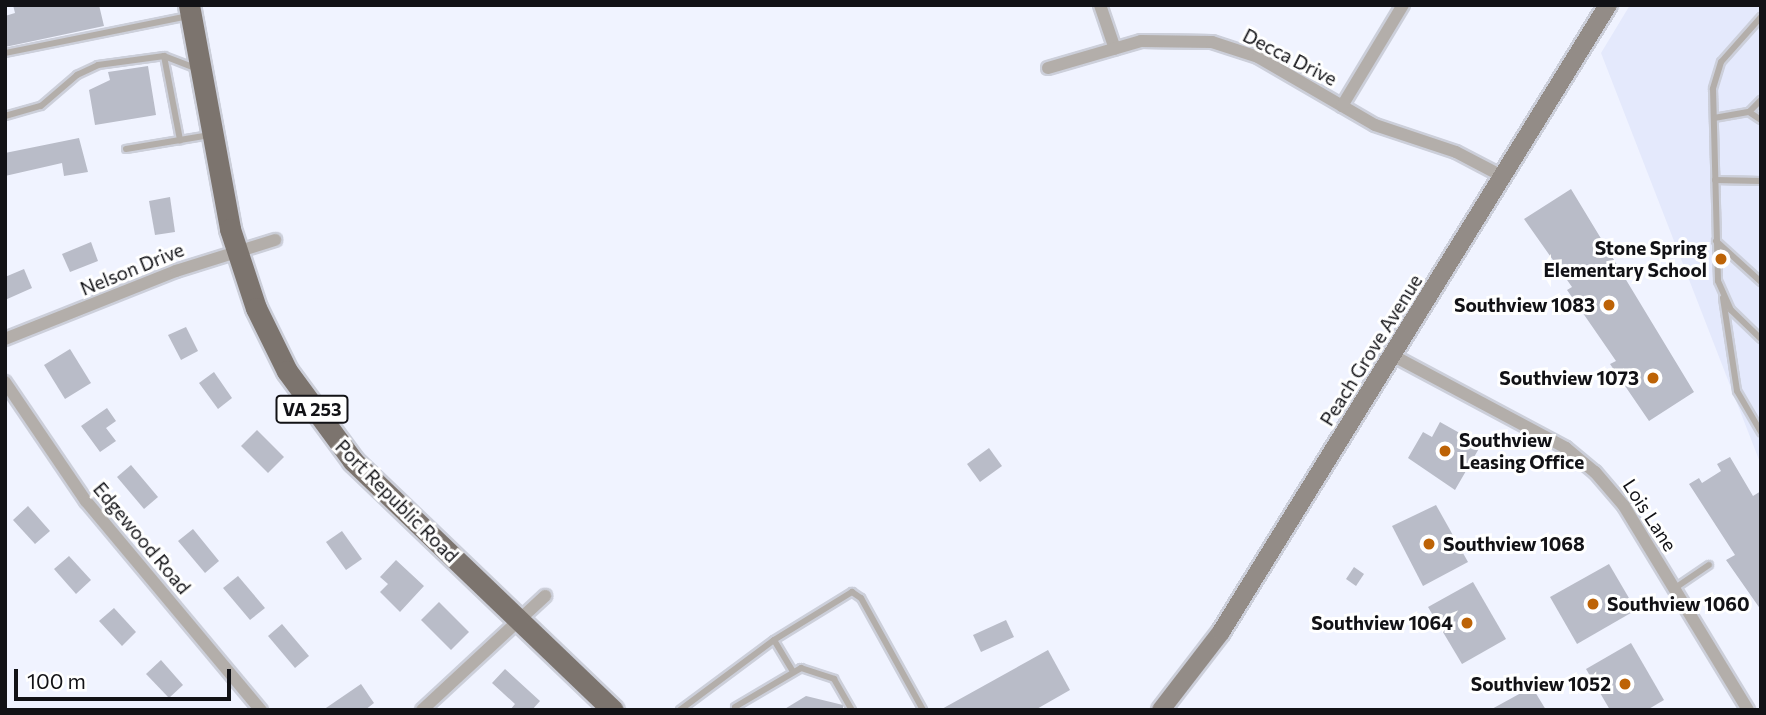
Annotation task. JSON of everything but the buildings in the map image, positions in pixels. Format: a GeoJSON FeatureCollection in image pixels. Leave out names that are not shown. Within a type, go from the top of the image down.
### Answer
{"type":"FeatureCollection","features":[{"type":"Feature","properties":{"kind":"main road","name":"Peach Grove Avenue"},"geometry":{"type":"LineString","coordinates":[[1161,710],[1221,632],[1608,5]]}},
{"type":"Feature","properties":{"kind":"main road","name":"Port Republic Road"},"geometry":{"type":"LineString","coordinates":[[190,10],[236,250],[274,346],[325,428],[374,483],[612,710]]}},
{"type":"Feature","properties":{"kind":"street"},"geometry":{"type":"LineString","coordinates":[[1100,5],[1115,49]]}},
{"type":"Feature","properties":{"kind":"street"},"geometry":{"type":"LineString","coordinates":[[1342,106],[1403,5]]}},
{"type":"Feature","properties":{"kind":"street","name":"Decca Drive"},"geometry":{"type":"LineString","coordinates":[[1048,68],[1165,38],[1224,45],[1258,57],[1388,131],[1456,152],[1502,176]]}},
{"type":"Feature","properties":{"kind":"street","name":"Nelson Drive"},"geometry":{"type":"LineString","coordinates":[[5,339],[236,250],[275,240]]}},
{"type":"Feature","properties":{"kind":"street","name":"Lois Lane"},"geometry":{"type":"LineString","coordinates":[[1392,355],[1587,464],[1619,499],[1748,710]]}},
{"type":"Feature","properties":{"kind":"street","name":"Edgewood Road"},"geometry":{"type":"LineString","coordinates":[[5,382],[78,491],[261,710]]}},
{"type":"Feature","properties":{"kind":"street"},"geometry":{"type":"LineString","coordinates":[[422,710],[521,622],[545,596]]}},
{"type":"Feature","properties":{"kind":"lane"},"geometry":{"type":"LineString","coordinates":[[5,53],[190,10]]}},
{"type":"Feature","properties":{"kind":"lane"},"geometry":{"type":"LineString","coordinates":[[1761,17],[1716,72],[1714,118],[1716,272],[1723,297],[1722,313],[1737,391],[1761,432]]}},
{"type":"Feature","properties":{"kind":"lane"},"geometry":{"type":"LineString","coordinates":[[5,116],[41,106],[89,69],[164,56],[200,70]]}},
{"type":"Feature","properties":{"kind":"lane"},"geometry":{"type":"LineString","coordinates":[[164,56],[180,140]]}},
{"type":"Feature","properties":{"kind":"lane"},"geometry":{"type":"LineString","coordinates":[[1749,113],[1761,100]]}},
{"type":"Feature","properties":{"kind":"lane"},"geometry":{"type":"LineString","coordinates":[[1714,118],[1749,113],[1761,120]]}},
{"type":"Feature","properties":{"kind":"lane"},"geometry":{"type":"LineString","coordinates":[[126,149],[212,134]]}},
{"type":"Feature","properties":{"kind":"lane"},"geometry":{"type":"LineString","coordinates":[[1715,180],[1761,181]]}},
{"type":"Feature","properties":{"kind":"lane"},"geometry":{"type":"LineString","coordinates":[[1716,241],[1761,282]]}},
{"type":"Feature","properties":{"kind":"lane"},"geometry":{"type":"LineString","coordinates":[[1723,297],[1761,339]]}},
{"type":"Feature","properties":{"kind":"lane"},"geometry":{"type":"LineString","coordinates":[[1675,588],[1709,565]]}},
{"type":"Feature","properties":{"kind":"lane"},"geometry":{"type":"LineString","coordinates":[[680,710],[774,640],[845,593],[855,593],[923,710]]}},
{"type":"Feature","properties":{"kind":"lane"},"geometry":{"type":"LineString","coordinates":[[774,640],[792,670]]}},
{"type":"Feature","properties":{"kind":"lane"},"geometry":{"type":"LineString","coordinates":[[735,707],[792,670],[828,675],[852,710]]}},
{"type":"Feature","properties":{"kind":"shaded area","name":"Stone Spring Elementary School"},"geometry":{"type":"Polygon","coordinates":[[[1630,5],[1761,5],[1761,465],[1601,53],[1630,5]]]}},
{"type":"Feature","properties":{"kind":"place","name":"Stone Spring Elementary School"},"geometry":{"type":"Point","coordinates":[1721,259]}},
{"type":"Feature","properties":{"kind":"place","name":"Southview 1083"},"geometry":{"type":"Point","coordinates":[1609,305]}},
{"type":"Feature","properties":{"kind":"place","name":"Southview 1073"},"geometry":{"type":"Point","coordinates":[1653,378]}},
{"type":"Feature","properties":{"kind":"place","name":"Southview Leasing Office"},"geometry":{"type":"Point","coordinates":[1445,451]}},
{"type":"Feature","properties":{"kind":"place","name":"Southview 1068"},"geometry":{"type":"Point","coordinates":[1429,544]}},
{"type":"Feature","properties":{"kind":"place","name":"Southview 1060"},"geometry":{"type":"Point","coordinates":[1593,604]}},
{"type":"Feature","properties":{"kind":"place","name":"Southview 1064"},"geometry":{"type":"Point","coordinates":[1467,623]}},
{"type":"Feature","properties":{"kind":"place","name":"Southview 1052"},"geometry":{"type":"Point","coordinates":[1625,684]}}]}
